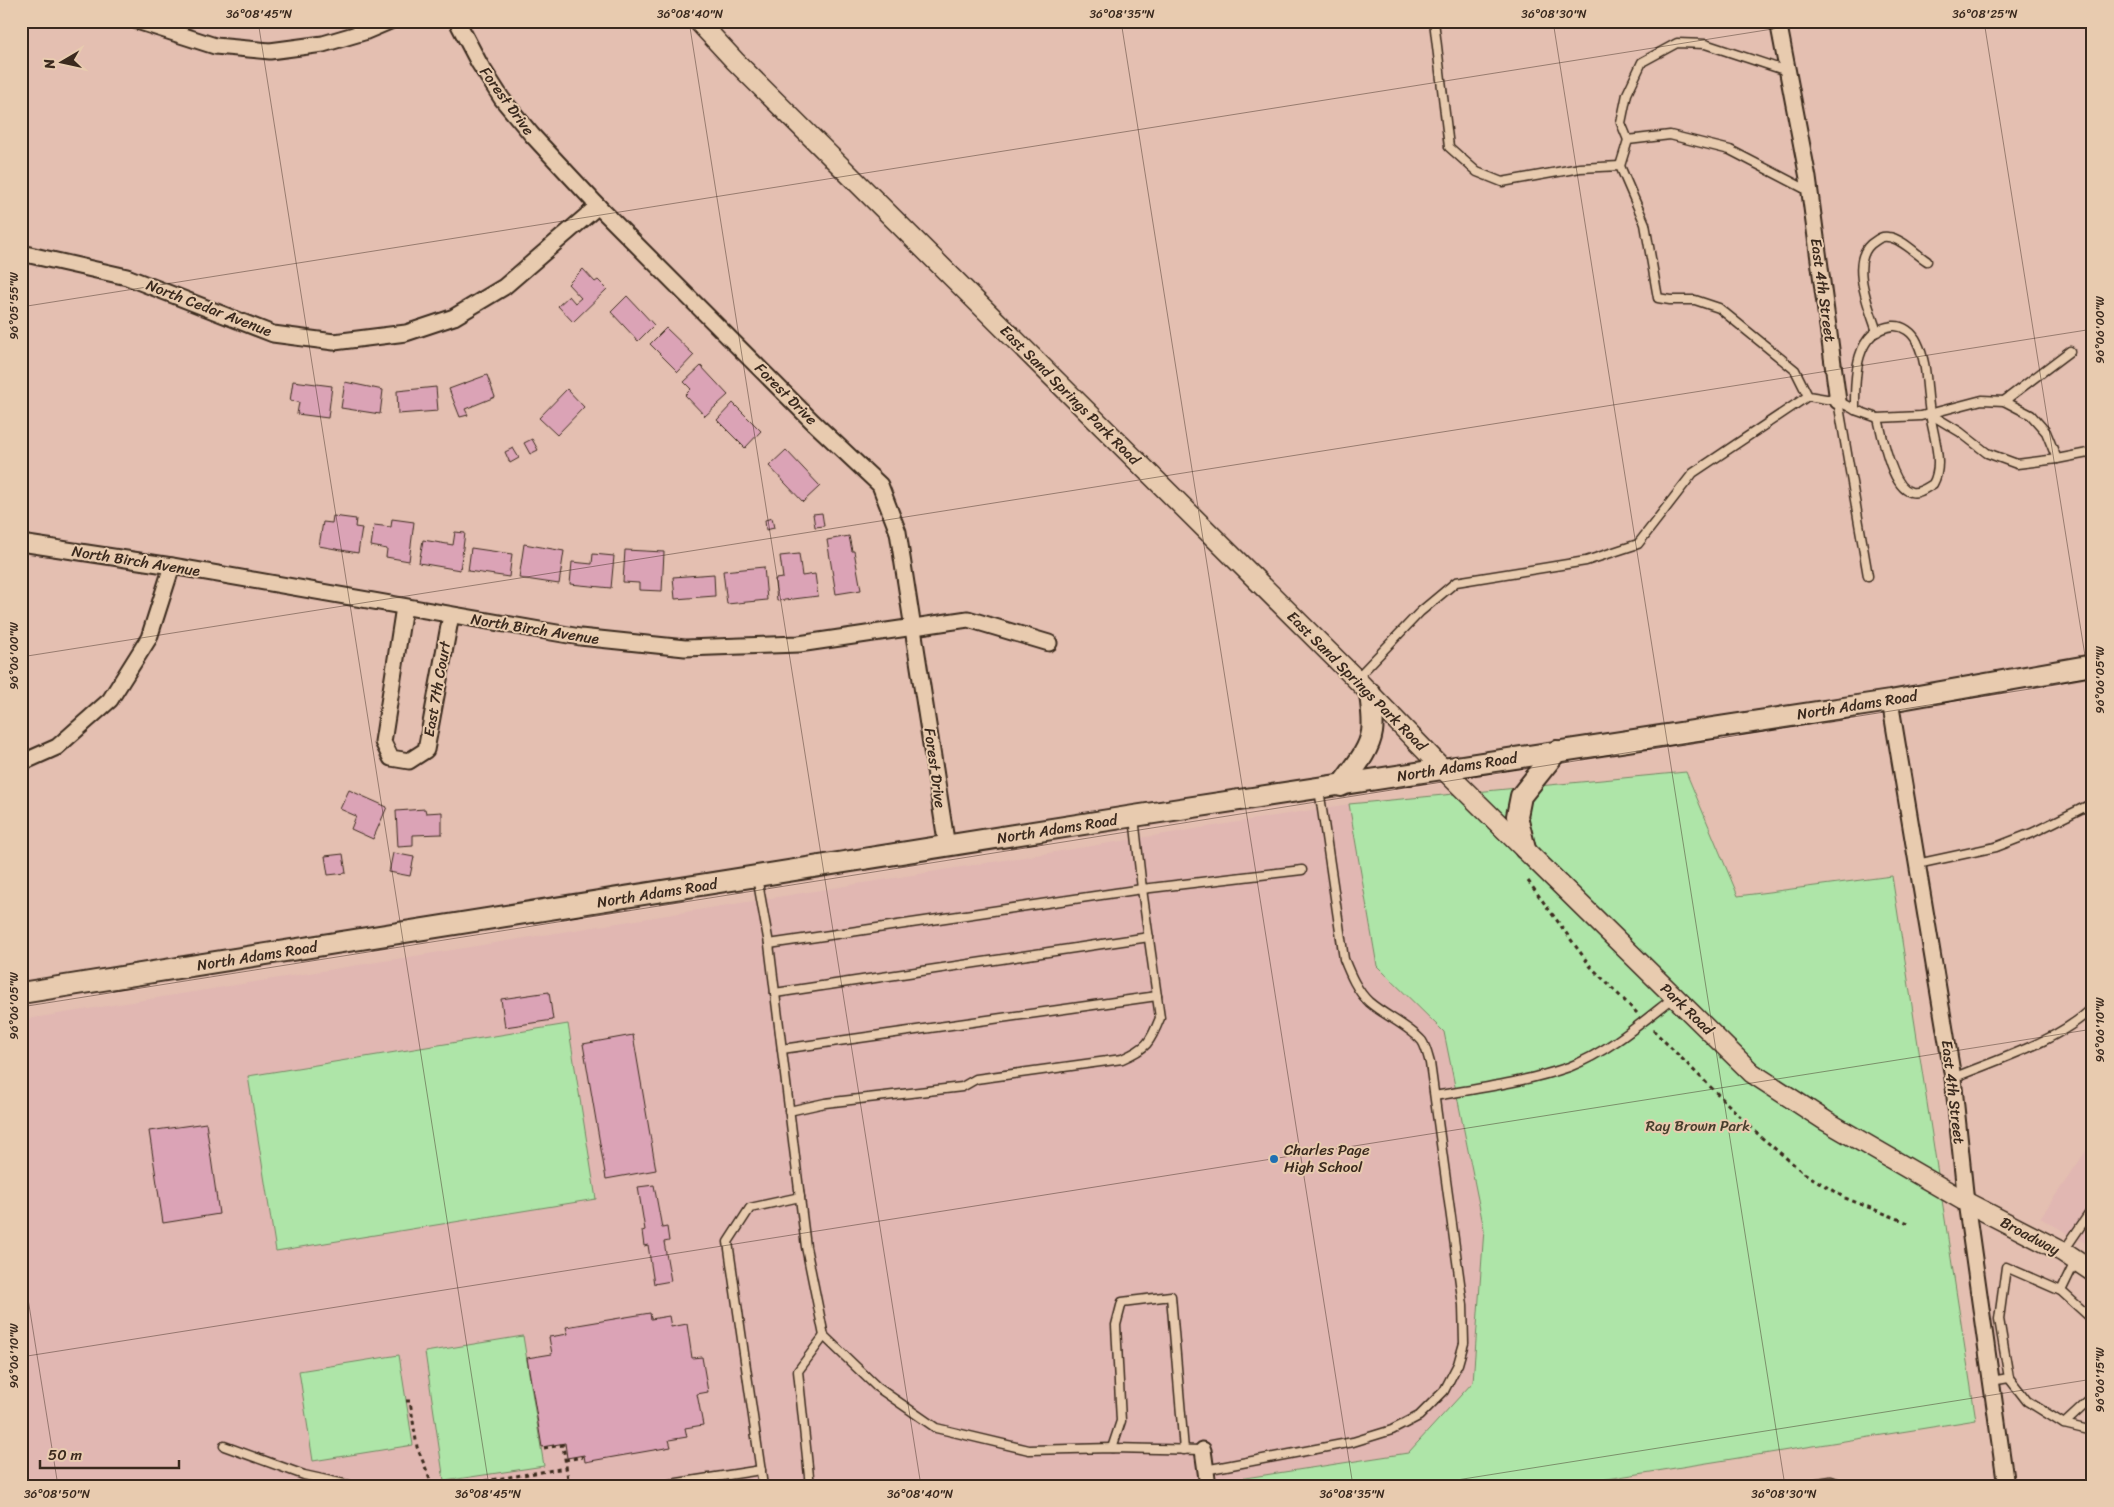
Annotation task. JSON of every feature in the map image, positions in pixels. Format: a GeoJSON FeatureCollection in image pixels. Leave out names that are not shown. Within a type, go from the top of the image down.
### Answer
{"type":"FeatureCollection","features":[{"type":"Feature","properties":{"kind":"main road","name":"North Adams Road"},"geometry":{"type":"LineString","coordinates":[[21,993],[1134,816],[1890,701],[2093,665]]}},
{"type":"Feature","properties":{"kind":"main road"},"geometry":{"type":"LineString","coordinates":[[1341,786],[1371,739],[1373,724],[1363,686]]}},
{"type":"Feature","properties":{"kind":"main road"},"geometry":{"type":"LineString","coordinates":[[1525,849],[1517,816],[1519,801],[1526,787],[1556,751]]}},
{"type":"Feature","properties":{"kind":"street"},"geometry":{"type":"LineString","coordinates":[[137,21],[215,46],[270,50],[323,44],[364,32],[390,21]]}},
{"type":"Feature","properties":{"kind":"street","name":"Forest Drive"},"geometry":{"type":"LineString","coordinates":[[457,21],[479,63],[502,100],[532,136],[598,206],[813,422],[880,485],[898,532],[947,847]]}},
{"type":"Feature","properties":{"kind":"street","name":"East Sand Springs Park Road"},"geometry":{"type":"LineString","coordinates":[[698,21],[749,75],[1363,686],[1443,769]]}},
{"type":"Feature","properties":{"kind":"street","name":"East 4th Street"},"geometry":{"type":"LineString","coordinates":[[1778,21],[1809,185],[1838,401]]}},
{"type":"Feature","properties":{"kind":"street","name":"North Cedar Avenue"},"geometry":{"type":"LineString","coordinates":[[21,253],[127,277],[273,334],[334,342],[406,333],[454,317],[504,287],[598,206]]}},
{"type":"Feature","properties":{"kind":"street","name":"North Birch Avenue"},"geometry":{"type":"LineString","coordinates":[[21,543],[172,566],[580,637],[685,648],[800,644],[968,619],[1049,643]]}},
{"type":"Feature","properties":{"kind":"street"},"geometry":{"type":"LineString","coordinates":[[21,763],[57,747],[110,700],[148,638],[172,566]]}},
{"type":"Feature","properties":{"kind":"street","name":"East 7th Court"},"geometry":{"type":"LineString","coordinates":[[404,607],[383,742],[391,758],[409,761],[426,750],[451,615]]}},
{"type":"Feature","properties":{"kind":"street","name":"East 4th Street"},"geometry":{"type":"LineString","coordinates":[[1890,701],[1953,1078],[1966,1202],[2006,1486]]}},
{"type":"Feature","properties":{"kind":"street","name":"Park Road"},"geometry":{"type":"LineString","coordinates":[[1443,769],[1752,1073],[1826,1121],[1966,1202]]}},
{"type":"Feature","properties":{"kind":"street","name":"Broadway"},"geometry":{"type":"LineString","coordinates":[[1966,1202],[2069,1257],[2093,1272]]}},
{"type":"Feature","properties":{"kind":"street"},"geometry":{"type":"LineString","coordinates":[[1203,1450],[1208,1486]]}},
{"type":"Feature","properties":{"kind":"lane"},"geometry":{"type":"LineString","coordinates":[[1434,21],[1449,147],[1477,172],[1502,182],[1580,168],[1620,166]]}},
{"type":"Feature","properties":{"kind":"lane"},"geometry":{"type":"LineString","coordinates":[[1787,71],[1705,44],[1676,43],[1642,62],[1627,94],[1621,124],[1628,140],[1620,166],[1645,224],[1658,298],[1695,300],[1720,308],[1795,370],[1808,396]]}},
{"type":"Feature","properties":{"kind":"lane"},"geometry":{"type":"LineString","coordinates":[[1628,140],[1670,135],[1730,150],[1809,185]]}},
{"type":"Feature","properties":{"kind":"lane"},"geometry":{"type":"LineString","coordinates":[[1877,332],[1862,282],[1861,261],[1867,248],[1879,237],[1889,237],[1900,242],[1927,261]]}},
{"type":"Feature","properties":{"kind":"lane"},"geometry":{"type":"LineString","coordinates":[[1855,410],[1855,375],[1862,348],[1871,336],[1877,332],[1894,326],[1906,328],[1917,341],[1924,362],[1938,459],[1938,472],[1933,484],[1917,493],[1909,492],[1895,476],[1883,442],[1878,418]]}},
{"type":"Feature","properties":{"kind":"lane"},"geometry":{"type":"LineString","coordinates":[[2004,401],[2070,351]]}},
{"type":"Feature","properties":{"kind":"lane"},"geometry":{"type":"LineString","coordinates":[[1363,686],[1420,612],[1456,582],[1586,561],[1638,544],[1693,473],[1808,396],[1838,401],[1855,410],[1878,418],[1930,414],[1982,400],[2004,401],[2031,415],[2046,432],[2057,459]]}},
{"type":"Feature","properties":{"kind":"lane"},"geometry":{"type":"LineString","coordinates":[[1838,401],[1868,576]]}},
{"type":"Feature","properties":{"kind":"lane"},"geometry":{"type":"LineString","coordinates":[[1930,414],[1960,432],[1987,453],[2017,464],[2093,452]]}},
{"type":"Feature","properties":{"kind":"lane"},"geometry":{"type":"LineString","coordinates":[[1205,1470],[1353,1442],[1392,1430],[1419,1416],[1444,1391],[1458,1364],[1464,1343],[1463,1306],[1430,1062],[1423,1042],[1411,1031],[1391,1019],[1368,1001],[1353,980],[1344,959],[1320,789]]}},
{"type":"Feature","properties":{"kind":"lane"},"geometry":{"type":"LineString","coordinates":[[1917,864],[1996,847],[2032,833],[2093,803]]}},
{"type":"Feature","properties":{"kind":"lane"},"geometry":{"type":"LineString","coordinates":[[789,1111],[825,1103],[962,1087],[976,1079],[1122,1059],[1141,1051],[1153,1037],[1160,1018],[1134,816]]}},
{"type":"Feature","properties":{"kind":"lane"},"geometry":{"type":"LineString","coordinates":[[769,944],[1142,889],[1302,870]]}},
{"type":"Feature","properties":{"kind":"lane"},"geometry":{"type":"LineString","coordinates":[[757,877],[769,944],[806,1247],[824,1336],[876,1388],[936,1428],[1029,1450],[1112,1448],[1203,1450]]}},
{"type":"Feature","properties":{"kind":"lane"},"geometry":{"type":"LineString","coordinates":[[775,993],[1149,937]]}},
{"type":"Feature","properties":{"kind":"lane"},"geometry":{"type":"LineString","coordinates":[[782,1049],[1157,996]]}},
{"type":"Feature","properties":{"kind":"lane"},"geometry":{"type":"LineString","coordinates":[[1435,1096],[1494,1086],[1570,1066],[1620,1040],[1674,997]]}},
{"type":"Feature","properties":{"kind":"lane"},"geometry":{"type":"LineString","coordinates":[[1953,1078],[2018,1052],[2055,1034],[2093,1007]]}},
{"type":"Feature","properties":{"kind":"lane"},"geometry":{"type":"LineString","coordinates":[[763,1486],[728,1242],[750,1208],[800,1197]]}},
{"type":"Feature","properties":{"kind":"lane"},"geometry":{"type":"LineString","coordinates":[[2061,1291],[2069,1257],[2093,1208]]}},
{"type":"Feature","properties":{"kind":"lane"},"geometry":{"type":"LineString","coordinates":[[2093,1320],[2061,1291],[2006,1267],[1999,1319],[2009,1378],[2028,1401],[2064,1424],[2093,1431]]}},
{"type":"Feature","properties":{"kind":"lane"},"geometry":{"type":"LineString","coordinates":[[1112,1448],[1121,1421],[1116,1325],[1122,1302],[1171,1296],[1184,1450]]}},
{"type":"Feature","properties":{"kind":"lane"},"geometry":{"type":"LineString","coordinates":[[810,1486],[798,1371],[824,1336]]}},
{"type":"Feature","properties":{"kind":"lane"},"geometry":{"type":"LineString","coordinates":[[1990,1381],[2009,1378]]}},
{"type":"Feature","properties":{"kind":"lane"},"geometry":{"type":"LineString","coordinates":[[2064,1424],[2093,1396]]}},
{"type":"Feature","properties":{"kind":"lane"},"geometry":{"type":"LineString","coordinates":[[224,1446],[304,1475],[354,1486]]}},
{"type":"Feature","properties":{"kind":"lane"},"geometry":{"type":"LineString","coordinates":[[658,1486],[761,1470]]}},
{"type":"Feature","properties":{"kind":"lane"},"geometry":{"type":"LineString","coordinates":[[1799,1486],[1831,1481],[1846,1486]]}},
{"type":"Feature","properties":{"kind":"path"},"geometry":{"type":"LineString","coordinates":[[1526,877],[1591,967],[1761,1137],[1796,1167],[1845,1198],[1911,1224]]}},
{"type":"Feature","properties":{"kind":"path"},"geometry":{"type":"LineString","coordinates":[[406,1402],[410,1401],[418,1446],[433,1486]]}},
{"type":"Feature","properties":{"kind":"path"},"geometry":{"type":"LineString","coordinates":[[544,1448],[563,1445],[569,1486]]}},
{"type":"Feature","properties":{"kind":"path"},"geometry":{"type":"LineString","coordinates":[[565,1460],[583,1457]]}},
{"type":"Feature","properties":{"kind":"path"},"geometry":{"type":"LineString","coordinates":[[453,1486],[566,1468]]}},
{"type":"Feature","properties":{"kind":"shaded area"},"geometry":{"type":"Polygon","coordinates":[[[1349,804],[1377,966],[1444,1032],[1484,1229],[1473,1383],[1408,1453],[1193,1486],[21,1486],[21,1020],[1349,804]]]}},
{"type":"Feature","properties":{"kind":"shaded area"},"geometry":{"type":"Polygon","coordinates":[[[2093,1141],[2093,1247],[2040,1218],[2093,1141]]]}},
{"type":"Feature","properties":{"kind":"green space","name":"Ray Brown Park"},"geometry":{"type":"Polygon","coordinates":[[[1686,772],[1738,896],[1892,876],[1976,1420],[1563,1486],[1193,1486],[1408,1453],[1473,1382],[1484,1229],[1444,1032],[1377,966],[1349,804],[1686,772]]]}},
{"type":"Feature","properties":{"kind":"green space"},"geometry":{"type":"Polygon","coordinates":[[[568,1024],[596,1199],[276,1251],[248,1076],[568,1024]]]}},
{"type":"Feature","properties":{"kind":"green space"},"geometry":{"type":"Polygon","coordinates":[[[523,1336],[544,1466],[444,1481],[425,1352],[523,1336]]]}},
{"type":"Feature","properties":{"kind":"green space"},"geometry":{"type":"Polygon","coordinates":[[[399,1355],[413,1445],[313,1461],[299,1371],[399,1355]]]}},
{"type":"Feature","properties":{"kind":"building"},"geometry":{"type":"Polygon","coordinates":[[[583,269],[595,282],[598,280],[607,289],[573,322],[558,306],[569,296],[575,303],[581,298],[568,284],[583,269]]]}},
{"type":"Feature","properties":{"kind":"building"},"geometry":{"type":"Polygon","coordinates":[[[627,296],[654,325],[638,341],[611,312],[627,296]]]}},
{"type":"Feature","properties":{"kind":"building"},"geometry":{"type":"Polygon","coordinates":[[[666,328],[694,355],[678,372],[650,344],[666,328]]]}},
{"type":"Feature","properties":{"kind":"building"},"geometry":{"type":"Polygon","coordinates":[[[701,366],[728,395],[705,416],[685,395],[691,389],[684,382],[701,366]]]}},
{"type":"Feature","properties":{"kind":"building"},"geometry":{"type":"Polygon","coordinates":[[[487,375],[495,397],[465,409],[468,415],[460,417],[449,389],[487,375]]]}},
{"type":"Feature","properties":{"kind":"building"},"geometry":{"type":"Polygon","coordinates":[[[293,381],[332,386],[328,418],[297,414],[299,402],[290,401],[293,381]]]}},
{"type":"Feature","properties":{"kind":"building"},"geometry":{"type":"Polygon","coordinates":[[[345,382],[383,390],[380,414],[341,408],[345,382]]]}},
{"type":"Feature","properties":{"kind":"building"},"geometry":{"type":"Polygon","coordinates":[[[436,387],[438,411],[398,414],[397,391],[436,387]]]}},
{"type":"Feature","properties":{"kind":"building"},"geometry":{"type":"Polygon","coordinates":[[[567,389],[584,407],[557,435],[539,418],[567,389]]]}},
{"type":"Feature","properties":{"kind":"building"},"geometry":{"type":"Polygon","coordinates":[[[733,403],[761,431],[745,448],[717,420],[733,403]]]}},
{"type":"Feature","properties":{"kind":"building"},"geometry":{"type":"Polygon","coordinates":[[[532,439],[538,450],[530,454],[524,443],[532,439]]]}},
{"type":"Feature","properties":{"kind":"building"},"geometry":{"type":"Polygon","coordinates":[[[513,448],[519,458],[510,463],[505,452],[513,448]]]}},
{"type":"Feature","properties":{"kind":"building"},"geometry":{"type":"Polygon","coordinates":[[[786,450],[820,486],[803,502],[769,466],[786,450]]]}},
{"type":"Feature","properties":{"kind":"building"},"geometry":{"type":"Polygon","coordinates":[[[822,513],[824,526],[815,527],[813,514],[822,513]]]}},
{"type":"Feature","properties":{"kind":"building"},"geometry":{"type":"Polygon","coordinates":[[[333,516],[356,519],[355,527],[362,528],[358,553],[319,546],[323,522],[332,523],[333,516]]]}},
{"type":"Feature","properties":{"kind":"building"},"geometry":{"type":"Polygon","coordinates":[[[772,518],[774,528],[766,530],[765,520],[772,518]]]}},
{"type":"Feature","properties":{"kind":"building"},"geometry":{"type":"Polygon","coordinates":[[[392,519],[414,522],[409,561],[386,557],[387,549],[371,546],[374,525],[391,527],[392,519]]]}},
{"type":"Feature","properties":{"kind":"building"},"geometry":{"type":"Polygon","coordinates":[[[455,532],[465,533],[460,570],[419,563],[423,540],[453,545],[455,532]]]}},
{"type":"Feature","properties":{"kind":"building"},"geometry":{"type":"Polygon","coordinates":[[[849,536],[852,551],[854,551],[861,590],[836,594],[827,540],[849,536]]]}},
{"type":"Feature","properties":{"kind":"building"},"geometry":{"type":"Polygon","coordinates":[[[524,544],[564,551],[559,584],[519,578],[524,544]]]}},
{"type":"Feature","properties":{"kind":"building"},"geometry":{"type":"Polygon","coordinates":[[[471,548],[512,554],[509,577],[468,571],[471,548]]]}},
{"type":"Feature","properties":{"kind":"building"},"geometry":{"type":"Polygon","coordinates":[[[625,550],[664,552],[662,591],[639,590],[639,583],[623,582],[625,550]]]}},
{"type":"Feature","properties":{"kind":"building"},"geometry":{"type":"Polygon","coordinates":[[[593,554],[614,556],[611,588],[570,584],[572,562],[592,564],[593,554]]]}},
{"type":"Feature","properties":{"kind":"building"},"geometry":{"type":"Polygon","coordinates":[[[799,554],[802,576],[815,574],[818,596],[777,601],[775,579],[783,578],[780,556],[799,554]]]}},
{"type":"Feature","properties":{"kind":"building"},"geometry":{"type":"Polygon","coordinates":[[[764,567],[767,600],[727,604],[723,571],[764,567]]]}},
{"type":"Feature","properties":{"kind":"building"},"geometry":{"type":"Polygon","coordinates":[[[714,574],[715,596],[675,599],[673,577],[714,574]]]}},
{"type":"Feature","properties":{"kind":"building"},"geometry":{"type":"Polygon","coordinates":[[[349,790],[387,807],[373,839],[351,829],[356,816],[340,809],[349,790]]]}},
{"type":"Feature","properties":{"kind":"building"},"geometry":{"type":"Polygon","coordinates":[[[425,809],[426,813],[442,812],[442,834],[413,835],[413,846],[398,847],[396,811],[425,809]]]}},
{"type":"Feature","properties":{"kind":"building"},"geometry":{"type":"Polygon","coordinates":[[[393,853],[414,857],[410,876],[389,872],[393,853]]]}},
{"type":"Feature","properties":{"kind":"building"},"geometry":{"type":"Polygon","coordinates":[[[343,854],[346,873],[328,875],[325,856],[343,854]]]}},
{"type":"Feature","properties":{"kind":"building"},"geometry":{"type":"Polygon","coordinates":[[[549,992],[553,1020],[505,1027],[501,999],[549,992]]]}},
{"type":"Feature","properties":{"kind":"building"},"geometry":{"type":"Polygon","coordinates":[[[633,1035],[656,1170],[606,1179],[583,1044],[633,1035]]]}},
{"type":"Feature","properties":{"kind":"building"},"geometry":{"type":"Polygon","coordinates":[[[206,1123],[219,1214],[163,1223],[149,1131],[206,1123]]]}},
{"type":"Feature","properties":{"kind":"building"},"geometry":{"type":"Polygon","coordinates":[[[654,1185],[662,1228],[667,1227],[669,1241],[664,1242],[671,1281],[654,1284],[648,1245],[644,1246],[642,1231],[645,1230],[638,1187],[654,1185]]]}},
{"type":"Feature","properties":{"kind":"building"},"geometry":{"type":"Polygon","coordinates":[[[650,1313],[651,1319],[669,1316],[671,1327],[687,1324],[692,1358],[702,1357],[708,1392],[697,1394],[703,1425],[685,1428],[687,1437],[669,1440],[671,1447],[585,1462],[584,1455],[567,1458],[565,1443],[542,1447],[527,1358],[552,1354],[549,1337],[568,1334],[566,1327],[650,1313]]]}},
{"type":"Feature","properties":{"kind":"place","name":"Charles Page High School"},"geometry":{"type":"Point","coordinates":[1274,1159]}}]}
